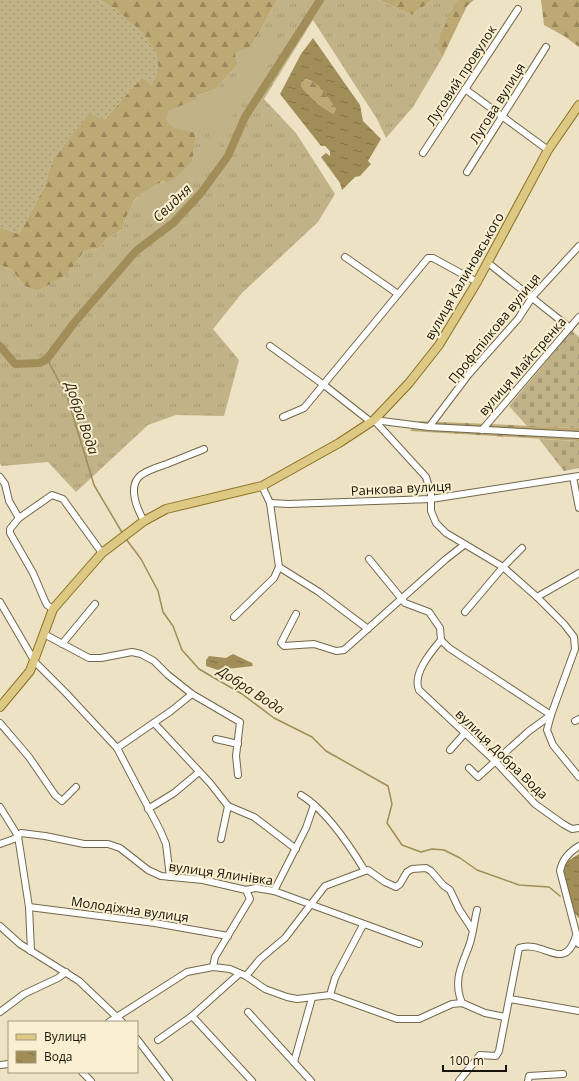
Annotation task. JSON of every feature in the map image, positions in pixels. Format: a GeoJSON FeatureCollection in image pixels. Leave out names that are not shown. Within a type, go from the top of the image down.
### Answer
{"type":"FeatureCollection","features":[{"type":"Feature","properties":{"kind":"main road","name":"вулиця Калиновського"},"geometry":{"type":"LineString","coordinates":[[53,608],[102,553],[144,521],[166,508],[262,486],[303,464],[372,421],[409,383],[439,345],[477,282],[548,150],[579,105]]}},
{"type":"Feature","properties":{"kind":"main road"},"geometry":{"type":"LineString","coordinates":[[0,707],[30,671],[35,662],[53,608]]}},
{"type":"Feature","properties":{"kind":"street","name":"Луговий провулок"},"geometry":{"type":"LineString","coordinates":[[424,154],[518,9]]}},
{"type":"Feature","properties":{"kind":"street","name":"Лугова вулиця"},"geometry":{"type":"LineString","coordinates":[[467,172],[546,47]]}},
{"type":"Feature","properties":{"kind":"street"},"geometry":{"type":"LineString","coordinates":[[466,89],[548,150]]}},
{"type":"Feature","properties":{"kind":"street","name":"Профспілкова вулиця"},"geometry":{"type":"LineString","coordinates":[[429,427],[469,374],[518,319],[533,296],[579,246]]}},
{"type":"Feature","properties":{"kind":"street"},"geometry":{"type":"LineString","coordinates":[[345,257],[398,294]]}},
{"type":"Feature","properties":{"kind":"street"},"geometry":{"type":"LineString","coordinates":[[283,417],[304,408],[428,258],[433,258],[477,282]]}},
{"type":"Feature","properties":{"kind":"street"},"geometry":{"type":"LineString","coordinates":[[487,262],[533,296],[570,328]]}},
{"type":"Feature","properties":{"kind":"street","name":"вулиця Майстренка"},"geometry":{"type":"LineString","coordinates":[[482,430],[579,318]]}},
{"type":"Feature","properties":{"kind":"street"},"geometry":{"type":"LineString","coordinates":[[270,346],[372,421],[426,477],[431,499],[431,511],[436,523],[446,533],[464,545],[503,567],[537,597],[564,624],[574,637],[575,649],[551,715],[548,735],[552,745],[579,777]]}},
{"type":"Feature","properties":{"kind":"street"},"geometry":{"type":"LineString","coordinates":[[372,421],[429,427],[579,435]]}},
{"type":"Feature","properties":{"kind":"street"},"geometry":{"type":"LineString","coordinates":[[144,521],[138,511],[135,494],[135,486],[138,479],[147,471],[204,449]]}},
{"type":"Feature","properties":{"kind":"street"},"geometry":{"type":"LineString","coordinates":[[0,477],[5,484],[9,501],[19,518]]}},
{"type":"Feature","properties":{"kind":"street"},"geometry":{"type":"LineString","coordinates":[[576,477],[579,508]]}},
{"type":"Feature","properties":{"kind":"street","name":"Ранкова вулиця"},"geometry":{"type":"LineString","coordinates":[[270,503],[289,504],[431,499],[576,477]]}},
{"type":"Feature","properties":{"kind":"street"},"geometry":{"type":"LineString","coordinates":[[234,617],[274,578],[279,567],[270,503],[262,486]]}},
{"type":"Feature","properties":{"kind":"street"},"geometry":{"type":"LineString","coordinates":[[53,608],[47,605],[33,573],[10,533],[10,529],[19,518],[52,495],[58,496],[63,499],[102,553]]}},
{"type":"Feature","properties":{"kind":"street"},"geometry":{"type":"LineString","coordinates":[[296,614],[281,643],[284,646],[314,644],[341,652],[348,648],[401,599],[464,545]]}},
{"type":"Feature","properties":{"kind":"street"},"geometry":{"type":"LineString","coordinates":[[465,612],[503,567],[522,548]]}},
{"type":"Feature","properties":{"kind":"street"},"geometry":{"type":"LineString","coordinates":[[368,559],[404,603],[429,612],[440,628],[441,640],[449,648],[551,715]]}},
{"type":"Feature","properties":{"kind":"street"},"geometry":{"type":"LineString","coordinates":[[279,567],[319,592],[368,629]]}},
{"type":"Feature","properties":{"kind":"street"},"geometry":{"type":"LineString","coordinates":[[537,597],[579,573]]}},
{"type":"Feature","properties":{"kind":"street"},"geometry":{"type":"LineString","coordinates":[[0,602],[35,662],[117,748],[166,844],[170,877]]}},
{"type":"Feature","properties":{"kind":"street"},"geometry":{"type":"LineString","coordinates":[[62,644],[95,604]]}},
{"type":"Feature","properties":{"kind":"street"},"geometry":{"type":"LineString","coordinates":[[44,634],[89,658],[100,658],[132,652],[141,654],[154,661],[168,676],[192,694],[240,722],[236,756],[238,775]]}},
{"type":"Feature","properties":{"kind":"street","name":"вулиця Добра Вода"},"geometry":{"type":"LineString","coordinates":[[441,640],[431,652],[420,671],[417,686],[419,690],[496,762],[535,804],[572,829],[579,828]]}},
{"type":"Feature","properties":{"kind":"street"},"geometry":{"type":"LineString","coordinates":[[117,748],[154,723],[192,694]]}},
{"type":"Feature","properties":{"kind":"street"},"geometry":{"type":"LineString","coordinates":[[469,768],[478,777],[528,731],[551,715]]}},
{"type":"Feature","properties":{"kind":"street"},"geometry":{"type":"LineString","coordinates":[[0,723],[28,757],[55,795],[62,801],[76,787]]}},
{"type":"Feature","properties":{"kind":"street"},"geometry":{"type":"LineString","coordinates":[[154,723],[228,806],[254,817],[296,849]]}},
{"type":"Feature","properties":{"kind":"street"},"geometry":{"type":"LineString","coordinates":[[450,750],[465,733]]}},
{"type":"Feature","properties":{"kind":"street"},"geometry":{"type":"LineString","coordinates":[[216,739],[238,744]]}},
{"type":"Feature","properties":{"kind":"street"},"geometry":{"type":"LineString","coordinates":[[148,809],[174,793],[199,772]]}},
{"type":"Feature","properties":{"kind":"street"},"geometry":{"type":"LineString","coordinates":[[301,795],[314,805],[346,842],[365,870],[368,870],[385,882],[396,887],[400,884],[407,872],[412,869],[426,868],[431,871],[443,885],[450,890],[459,909],[472,930]]}},
{"type":"Feature","properties":{"kind":"street"},"geometry":{"type":"LineString","coordinates":[[274,891],[306,828],[314,805]]}},
{"type":"Feature","properties":{"kind":"street"},"geometry":{"type":"LineString","coordinates":[[221,839],[228,806]]}},
{"type":"Feature","properties":{"kind":"street"},"geometry":{"type":"LineString","coordinates":[[0,807],[18,836],[29,907],[31,951]]}},
{"type":"Feature","properties":{"kind":"street","name":"вулиця Ялинівка"},"geometry":{"type":"LineString","coordinates":[[0,844],[18,836],[21,833],[84,844],[108,844],[120,848],[148,870],[161,876],[178,879],[203,880],[246,890],[256,888],[274,891],[419,944]]}},
{"type":"Feature","properties":{"kind":"street"},"geometry":{"type":"LineString","coordinates":[[579,846],[561,863],[560,871],[579,944]]}},
{"type":"Feature","properties":{"kind":"street"},"geometry":{"type":"LineString","coordinates":[[158,1040],[192,1016],[243,975],[285,938],[325,886],[349,878],[365,870]]}},
{"type":"Feature","properties":{"kind":"street"},"geometry":{"type":"LineString","coordinates":[[213,967],[215,957],[250,899],[246,890]]}},
{"type":"Feature","properties":{"kind":"street","name":"Молодіжна вулиця"},"geometry":{"type":"LineString","coordinates":[[29,907],[155,923],[228,936]]}},
{"type":"Feature","properties":{"kind":"street"},"geometry":{"type":"LineString","coordinates":[[462,1003],[458,994],[457,980],[469,946],[477,910]]}},
{"type":"Feature","properties":{"kind":"street"},"geometry":{"type":"LineString","coordinates":[[330,995],[335,978],[363,924]]}},
{"type":"Feature","properties":{"kind":"street"},"geometry":{"type":"LineString","coordinates":[[0,926],[20,944],[66,972],[89,989],[120,1020],[155,991],[187,972],[213,967],[230,969],[243,975],[265,989],[287,997],[298,999],[330,995],[397,1019],[419,1019],[452,1004],[462,1003],[485,1013],[505,1017]]}},
{"type":"Feature","properties":{"kind":"street"},"geometry":{"type":"LineString","coordinates":[[460,1081],[480,1055],[496,1056],[499,1051],[519,948],[538,948],[560,955],[565,954],[572,949],[576,936]]}},
{"type":"Feature","properties":{"kind":"street"},"geometry":{"type":"LineString","coordinates":[[0,1012],[24,994],[58,978],[66,972]]}},
{"type":"Feature","properties":{"kind":"street"},"geometry":{"type":"LineString","coordinates":[[452,1004],[458,994]]}},
{"type":"Feature","properties":{"kind":"street"},"geometry":{"type":"LineString","coordinates":[[294,1062],[312,998]]}},
{"type":"Feature","properties":{"kind":"street"},"geometry":{"type":"LineString","coordinates":[[510,999],[579,1011]]}},
{"type":"Feature","properties":{"kind":"street"},"geometry":{"type":"LineString","coordinates":[[248,1012],[311,1081]]}},
{"type":"Feature","properties":{"kind":"street"},"geometry":{"type":"LineString","coordinates":[[192,1016],[252,1081]]}},
{"type":"Feature","properties":{"kind":"street"},"geometry":{"type":"LineString","coordinates":[[138,1040],[169,1081]]}},
{"type":"Feature","properties":{"kind":"street"},"geometry":{"type":"LineString","coordinates":[[83,1073],[91,1081]]}},
{"type":"Feature","properties":{"kind":"street"},"geometry":{"type":"LineString","coordinates":[[528,1081],[529,1076],[563,1074]]}},
{"type":"Feature","properties":{"kind":"green space"},"geometry":{"type":"Polygon","coordinates":[[[0,0],[99,0],[117,10],[143,33],[156,51],[159,69],[152,86],[142,77],[105,119],[89,114],[53,159],[44,187],[19,234],[0,227],[0,0]]]}},
{"type":"Feature","properties":{"kind":"green space"},"geometry":{"type":"Polygon","coordinates":[[[99,0],[277,0],[247,54],[216,89],[197,96],[195,143],[185,189],[164,181],[141,194],[132,204],[123,229],[107,239],[99,248],[84,251],[67,275],[38,291],[26,287],[11,269],[0,265],[0,227],[19,234],[44,187],[53,159],[89,113],[105,119],[142,77],[152,85],[117,10],[99,0]]]}},
{"type":"Feature","properties":{"kind":"green space"},"geometry":{"type":"Polygon","coordinates":[[[277,0],[379,0],[412,15],[432,0],[457,0],[438,49],[442,58],[413,107],[386,138],[377,119],[313,20],[264,99],[296,133],[335,194],[318,222],[242,293],[213,329],[239,360],[224,416],[176,415],[148,425],[76,492],[48,462],[2,466],[0,464],[0,265],[11,269],[26,287],[38,291],[67,275],[84,251],[99,248],[107,239],[123,229],[129,207],[143,191],[191,169],[197,125],[197,96],[216,89],[247,54],[277,0]]]}},
{"type":"Feature","properties":{"kind":"green space"},"geometry":{"type":"Polygon","coordinates":[[[379,0],[432,0],[412,15],[379,0]]]}},
{"type":"Feature","properties":{"kind":"green space"},"geometry":{"type":"Polygon","coordinates":[[[457,0],[474,0],[467,6],[442,58],[438,49],[440,35],[457,0]]]}},
{"type":"Feature","properties":{"kind":"green space"},"geometry":{"type":"Polygon","coordinates":[[[541,0],[579,0],[579,47],[564,36],[544,25],[541,0]]]}},
{"type":"Feature","properties":{"kind":"green space"},"geometry":{"type":"Polygon","coordinates":[[[276,37],[280,38],[282,44],[243,102],[219,133],[217,142],[220,148],[219,155],[176,198],[148,222],[144,220],[142,211],[149,198],[183,171],[210,139],[209,133],[180,130],[174,127],[166,120],[168,111],[237,82],[239,70],[235,52],[276,37]]]}},
{"type":"Feature","properties":{"kind":"green space"},"geometry":{"type":"Polygon","coordinates":[[[304,79],[309,80],[323,90],[336,109],[333,114],[318,104],[302,88],[301,83],[304,79]]]}},
{"type":"Feature","properties":{"kind":"green space"},"geometry":{"type":"Polygon","coordinates":[[[572,331],[579,337],[579,428],[527,426],[509,406],[572,331]]]}},
{"type":"Feature","properties":{"kind":"green space"},"geometry":{"type":"Polygon","coordinates":[[[419,421],[579,428],[579,441],[410,431],[419,421]]]}},
{"type":"Feature","properties":{"kind":"green space"},"geometry":{"type":"Polygon","coordinates":[[[539,439],[579,441],[579,468],[564,471],[539,439]]]}},
{"type":"Feature","properties":{"kind":"water"},"geometry":{"type":"Polygon","coordinates":[[[313,38],[360,105],[363,121],[381,139],[368,161],[371,164],[360,176],[355,177],[342,190],[340,183],[321,157],[326,153],[330,156],[330,151],[325,146],[321,146],[280,94],[301,54],[313,38]],[[305,79],[301,83],[302,88],[318,104],[333,114],[336,109],[330,100],[319,86],[310,80],[305,79]]]}},
{"type":"Feature","properties":{"kind":"water"},"geometry":{"type":"Polygon","coordinates":[[[233,654],[252,663],[253,666],[218,670],[206,666],[206,660],[209,656],[226,658],[233,654]]]}},
{"type":"Feature","properties":{"kind":"water"},"geometry":{"type":"Polygon","coordinates":[[[579,854],[579,918],[576,915],[569,898],[565,885],[564,872],[566,862],[579,854]]]}},
{"type":"Feature","properties":{"kind":"waterway","name":"Свидня"},"geometry":{"type":"LineString","coordinates":[[0,346],[15,364],[40,363],[47,359],[74,323],[136,251],[173,223],[201,193],[228,156],[245,117],[320,0]]}},
{"type":"Feature","properties":{"kind":"waterway","name":"Добра Вода"},"geometry":{"type":"LineString","coordinates":[[47,359],[67,396],[94,485],[123,534]]}},
{"type":"Feature","properties":{"kind":"waterway","name":"Добра Вода"},"geometry":{"type":"LineString","coordinates":[[126,539],[141,559],[158,591],[163,612],[173,626],[182,650],[199,669],[242,694],[274,718],[312,737],[326,751],[388,786],[392,804],[387,823],[402,845],[421,852],[432,849],[444,850],[460,858],[477,870],[519,885],[549,887],[560,896]]}}]}
